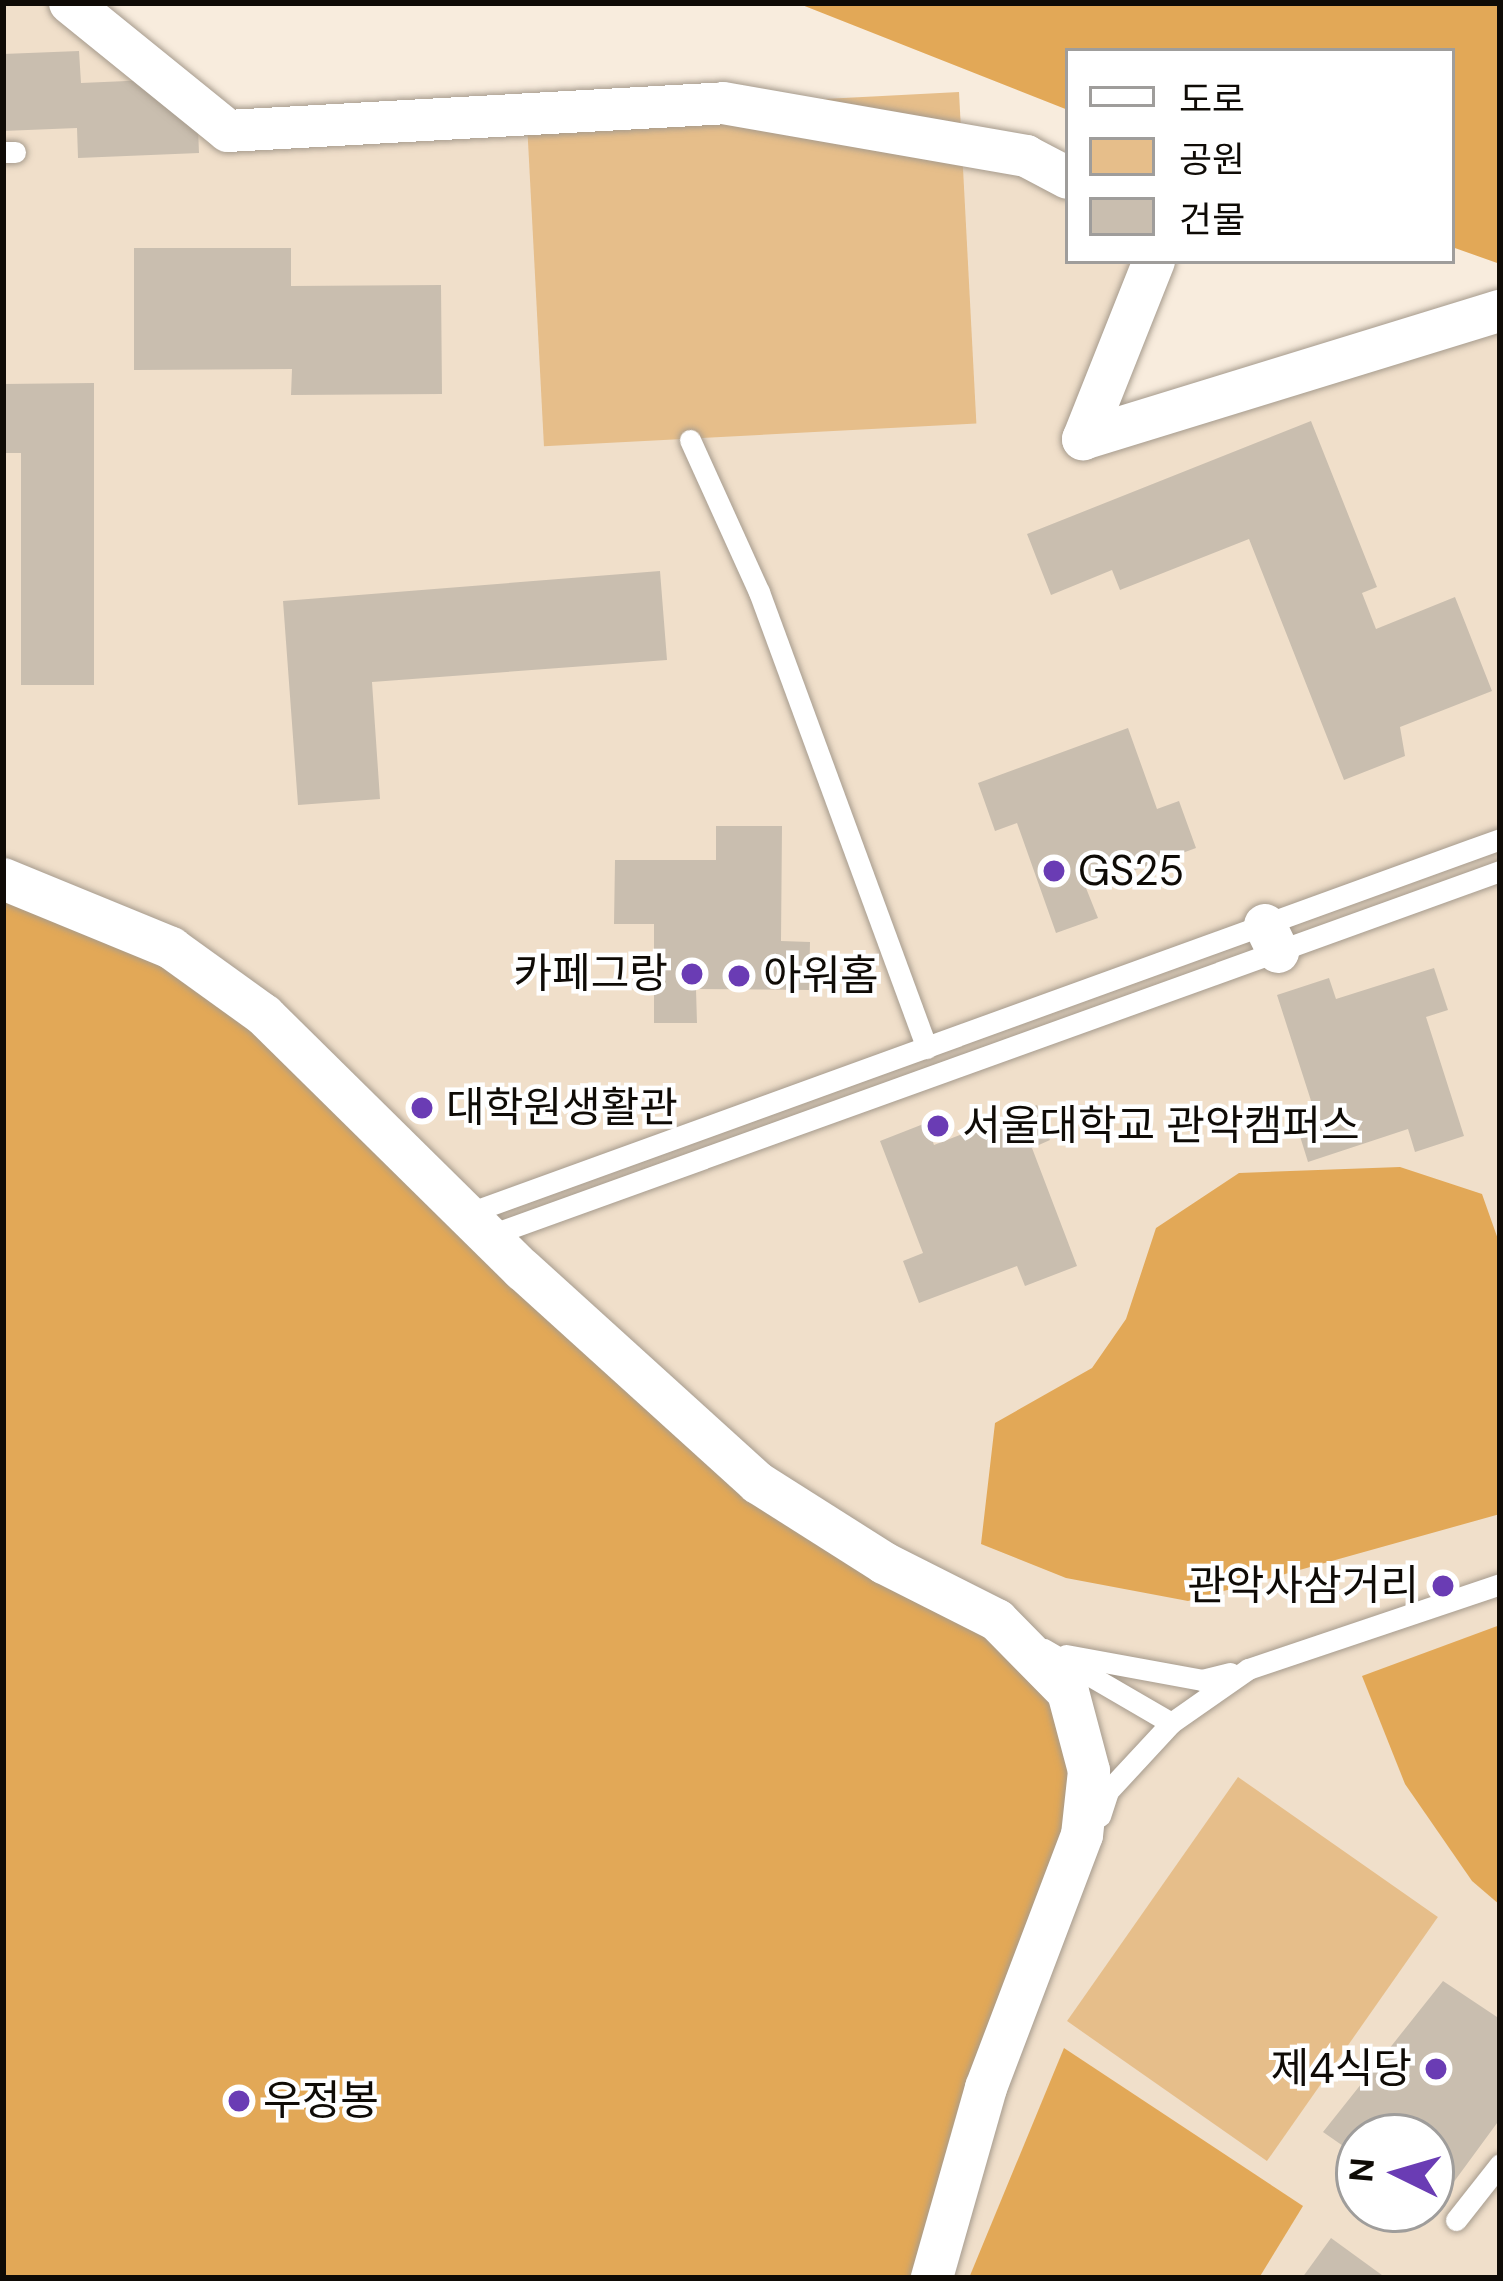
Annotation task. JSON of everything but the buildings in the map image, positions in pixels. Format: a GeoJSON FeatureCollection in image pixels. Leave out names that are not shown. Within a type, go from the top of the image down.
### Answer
{"type":"FeatureCollection","features":[{"type":"Feature","properties":{"kind":"street"},"geometry":{"type":"LineString","coordinates":[[70,3],[227,131],[723,103],[1026,156],[1065,176]]}},
{"type":"Feature","properties":{"kind":"street"},"geometry":{"type":"LineString","coordinates":[[1153,264],[1083,440],[1500,310]]}},
{"type":"Feature","properties":{"kind":"street"},"geometry":{"type":"LineString","coordinates":[[264,1016],[477,1225]]}},
{"type":"Feature","properties":{"kind":"street"},"geometry":{"type":"LineString","coordinates":[[523,1270],[650,1389]]}},
{"type":"Feature","properties":{"kind":"street"},"geometry":{"type":"LineString","coordinates":[[1016,1632],[1069,1692],[1085,1739],[1088,1802],[1059,1910]]}},
{"type":"Feature","properties":{"kind":"lane"},"geometry":{"type":"LineString","coordinates":[[690,440],[759,592],[927,1048]]}},
{"type":"Feature","properties":{"kind":"lane"},"geometry":{"type":"LineString","coordinates":[[477,1225],[1272,938],[1500,839]]}},
{"type":"Feature","properties":{"kind":"lane"},"geometry":{"type":"LineString","coordinates":[[477,1225],[927,1048],[1500,871]]}},
{"type":"Feature","properties":{"kind":"lane"},"geometry":{"type":"LineString","coordinates":[[3,879],[171,948],[264,1016]]}},
{"type":"Feature","properties":{"kind":"lane"},"geometry":{"type":"LineString","coordinates":[[477,1225],[523,1270]]}},
{"type":"Feature","properties":{"kind":"lane"},"geometry":{"type":"LineString","coordinates":[[650,1389],[758,1483],[1171,1723]]}},
{"type":"Feature","properties":{"kind":"lane"},"geometry":{"type":"LineString","coordinates":[[1016,1632],[1064,1654],[1202,1680],[1248,1669],[1500,1583]]}},
{"type":"Feature","properties":{"kind":"lane"},"geometry":{"type":"LineString","coordinates":[[932,2278],[986,2089],[1108,1791],[1171,1723],[1248,1669]]}},
{"type":"Feature","properties":{"kind":"lane"},"geometry":{"type":"LineString","coordinates":[[1456,2220],[1500,2164]]}},
{"type":"Feature","properties":{"kind":"shaded area","name":"서울대학교 관악캠퍼스"},"geometry":{"type":"Polygon","coordinates":[[[3,3],[70,3],[228,131],[723,103],[1065,177],[1065,264],[1153,264],[1084,438],[1500,311],[1500,2278],[932,2278],[884,1563],[3,879],[3,3]]]}},
{"type":"Feature","properties":{"kind":"shaded area"},"geometry":{"type":"Polygon","coordinates":[[[797,3],[1500,3],[1500,264],[1455,248],[1455,48],[1065,48],[1065,109],[797,3]]]}},
{"type":"Feature","properties":{"kind":"shaded area"},"geometry":{"type":"Polygon","coordinates":[[[3,879],[171,948],[650,1389],[1016,1632],[1089,1771],[932,2278],[3,2278],[3,879]]]}},
{"type":"Feature","properties":{"kind":"shaded area"},"geometry":{"type":"Polygon","coordinates":[[[1400,1167],[1482,1194],[1500,1245],[1500,1514],[1188,1601],[1066,1578],[981,1544],[995,1423],[1092,1368],[1126,1319],[1156,1228],[1239,1173],[1400,1167]]]}},
{"type":"Feature","properties":{"kind":"shaded area"},"geometry":{"type":"Polygon","coordinates":[[[1500,1625],[1500,1905],[1472,1881],[1405,1784],[1362,1676],[1500,1625]]]}},
{"type":"Feature","properties":{"kind":"shaded area"},"geometry":{"type":"Polygon","coordinates":[[[1064,2048],[1303,2206],[1259,2278],[969,2278],[1064,2048]]]}},
{"type":"Feature","properties":{"kind":"green space"},"geometry":{"type":"Polygon","coordinates":[[[959,92],[976,424],[544,446],[527,115],[959,92]]]}},
{"type":"Feature","properties":{"kind":"green space"},"geometry":{"type":"Polygon","coordinates":[[[1238,1777],[1438,1917],[1267,2161],[1067,2021],[1238,1777]]]}},
{"type":"Feature","properties":{"kind":"place","name":"GS25"},"geometry":{"type":"Point","coordinates":[1054,871]}},
{"type":"Feature","properties":{"kind":"place","name":"카페그랑"},"geometry":{"type":"Point","coordinates":[692,974]}},
{"type":"Feature","properties":{"kind":"place","name":"아워홈"},"geometry":{"type":"Point","coordinates":[739,976]}},
{"type":"Feature","properties":{"kind":"place","name":"대학원생활관"},"geometry":{"type":"Point","coordinates":[422,1108]}},
{"type":"Feature","properties":{"kind":"place","name":"서울대학교 관악캠퍼스"},"geometry":{"type":"Point","coordinates":[938,1126]}},
{"type":"Feature","properties":{"kind":"place","name":"관악사삼거리"},"geometry":{"type":"Point","coordinates":[1443,1586]}},
{"type":"Feature","properties":{"kind":"place","name":"제4식당"},"geometry":{"type":"Point","coordinates":[1436,2069]}},
{"type":"Feature","properties":{"kind":"place","name":"우정봉"},"geometry":{"type":"Point","coordinates":[239,2101]}}]}
